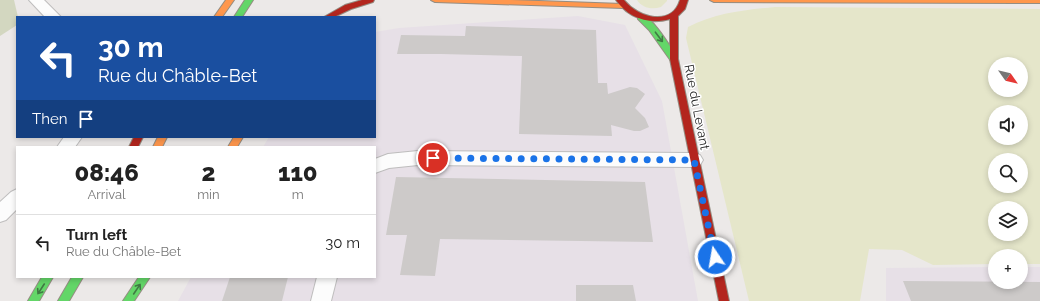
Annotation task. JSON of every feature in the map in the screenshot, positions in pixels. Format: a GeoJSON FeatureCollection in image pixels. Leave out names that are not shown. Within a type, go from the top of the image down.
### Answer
{"type":"FeatureCollection","features":[{"type":"Feature","properties":{"kind":"main road"},"geometry":{"type":"LineString","coordinates":[[218,16],[226,0]]}},
{"type":"Feature","properties":{"kind":"main road"},"geometry":{"type":"LineString","coordinates":[[219,16],[230,0]]}},
{"type":"Feature","properties":{"kind":"main road"},"geometry":{"type":"LineString","coordinates":[[239,16],[249,0]]}},
{"type":"Feature","properties":{"kind":"main road"},"geometry":{"type":"LineString","coordinates":[[330,16],[348,7],[370,0]]}},
{"type":"Feature","properties":{"kind":"main road"},"geometry":{"type":"LineString","coordinates":[[435,0],[622,3],[629,11],[641,17],[660,19],[674,15],[681,9],[684,0]]}},
{"type":"Feature","properties":{"kind":"main road"},"geometry":{"type":"LineString","coordinates":[[714,0],[1040,1]]}},
{"type":"Feature","properties":{"kind":"main road","name":"Rue du Levant"},"geometry":{"type":"LineString","coordinates":[[674,15],[674,59],[724,301]]}},
{"type":"Feature","properties":{"kind":"main road","name":"Rue du Levant"},"geometry":{"type":"LineString","coordinates":[[641,17],[652,28],[674,59]]}},
{"type":"Feature","properties":{"kind":"main road"},"geometry":{"type":"LineString","coordinates":[[33,301],[47,278]]}},
{"type":"Feature","properties":{"kind":"main road"},"geometry":{"type":"LineString","coordinates":[[63,301],[77,278]]}},
{"type":"Feature","properties":{"kind":"main road"},"geometry":{"type":"LineString","coordinates":[[128,301],[144,278]]}},
{"type":"Feature","properties":{"kind":"street"},"geometry":{"type":"LineString","coordinates":[[36,0],[53,16]]}},
{"type":"Feature","properties":{"kind":"street"},"geometry":{"type":"LineString","coordinates":[[66,146],[73,138]]}},
{"type":"Feature","properties":{"kind":"street"},"geometry":{"type":"LineString","coordinates":[[376,166],[388,161],[418,158],[694,160]]}},
{"type":"Feature","properties":{"kind":"street"},"geometry":{"type":"LineString","coordinates":[[0,214],[16,198]]}},
{"type":"Feature","properties":{"kind":"street"},"geometry":{"type":"LineString","coordinates":[[321,301],[327,278]]}},
{"type":"Feature","properties":{"kind":"shaded area"},"geometry":{"type":"Polygon","coordinates":[[[578,16],[625,25],[662,101],[698,301],[178,301],[190,278],[376,278],[376,146],[264,146],[268,138],[376,138],[376,32],[399,28],[578,16]]]}},
{"type":"Feature","properties":{"kind":"shaded area"},"geometry":{"type":"Polygon","coordinates":[[[988,267],[988,289],[1028,289],[1028,267],[1040,267],[1040,301],[886,301],[886,268],[988,267]]]}},
{"type":"Feature","properties":{"kind":"green space"},"geometry":{"type":"Polygon","coordinates":[[[0,0],[14,0],[18,16],[16,16],[16,26],[0,36],[0,0]]]}},
{"type":"Feature","properties":{"kind":"green space"},"geometry":{"type":"Polygon","coordinates":[[[637,0],[667,1],[661,7],[651,8],[644,7],[637,0]]]}},
{"type":"Feature","properties":{"kind":"green space"},"geometry":{"type":"Polygon","coordinates":[[[775,7],[1040,9],[1040,264],[1028,264],[1028,249],[988,249],[988,264],[933,265],[902,250],[869,249],[860,301],[749,301],[686,38],[688,27],[698,22],[719,15],[775,7]]]}},
{"type":"Feature","properties":{"kind":"building"},"geometry":{"type":"Polygon","coordinates":[[[466,26],[596,30],[598,83],[607,83],[608,94],[630,87],[637,88],[645,94],[635,108],[645,118],[649,127],[640,131],[634,131],[611,125],[612,136],[519,134],[522,56],[397,54],[401,35],[465,36],[466,26]]]}},
{"type":"Feature","properties":{"kind":"building"},"geometry":{"type":"Polygon","coordinates":[[[396,177],[645,182],[653,242],[440,239],[435,276],[400,275],[407,235],[386,235],[396,177]]]}},
{"type":"Feature","properties":{"kind":"building"},"geometry":{"type":"Polygon","coordinates":[[[230,278],[288,278],[282,301],[222,301],[230,278]]]}},
{"type":"Feature","properties":{"kind":"building"},"geometry":{"type":"Polygon","coordinates":[[[903,281],[988,282],[988,289],[1028,289],[1028,282],[1040,282],[1040,301],[911,301],[903,281]]]}},
{"type":"Feature","properties":{"kind":"building"},"geometry":{"type":"Polygon","coordinates":[[[576,285],[633,285],[636,301],[576,301],[576,285]]]}},
{"type":"Feature","properties":{"kind":"traffic: fast"},"geometry":{"type":"LineString","coordinates":[[239,16],[249,0]]}},
{"type":"Feature","properties":{"kind":"traffic: fast"},"geometry":{"type":"LineString","coordinates":[[641,17],[652,28],[674,59]]}},
{"type":"Feature","properties":{"kind":"traffic: fast"},"geometry":{"type":"LineString","coordinates":[[33,301],[47,278]]}},
{"type":"Feature","properties":{"kind":"traffic: fast"},"geometry":{"type":"LineString","coordinates":[[63,301],[77,278]]}},
{"type":"Feature","properties":{"kind":"traffic: fast"},"geometry":{"type":"LineString","coordinates":[[128,301],[144,278]]}},
{"type":"Feature","properties":{"kind":"traffic: slow"},"geometry":{"type":"LineString","coordinates":[[219,16],[230,0]]}},
{"type":"Feature","properties":{"kind":"traffic: slow"},"geometry":{"type":"LineString","coordinates":[[435,0],[623,6]]}},
{"type":"Feature","properties":{"kind":"traffic: slow"},"geometry":{"type":"LineString","coordinates":[[714,0],[1040,1]]}},
{"type":"Feature","properties":{"kind":"traffic: slow"},"geometry":{"type":"LineString","coordinates":[[158,146],[162,138]]}},
{"type":"Feature","properties":{"kind":"traffic: slow"},"geometry":{"type":"LineString","coordinates":[[233,146],[238,138]]}},
{"type":"Feature","properties":{"kind":"traffic: jam"},"geometry":{"type":"LineString","coordinates":[[330,16],[348,7],[370,0]]}},
{"type":"Feature","properties":{"kind":"traffic: jam"},"geometry":{"type":"LineString","coordinates":[[620,0],[627,9],[633,13],[652,19],[672,17],[681,9],[684,0]]}},
{"type":"Feature","properties":{"kind":"traffic: jam"},"geometry":{"type":"LineString","coordinates":[[674,15],[674,59],[724,301]]}},
{"type":"Feature","properties":{"kind":"traffic: jam"},"geometry":{"type":"LineString","coordinates":[[134,146],[138,138]]}},
{"type":"Feature","properties":{"kind":"route"},"geometry":{"type":"LineString","coordinates":[[433,158],[694,160],[715,257]]}}]}
